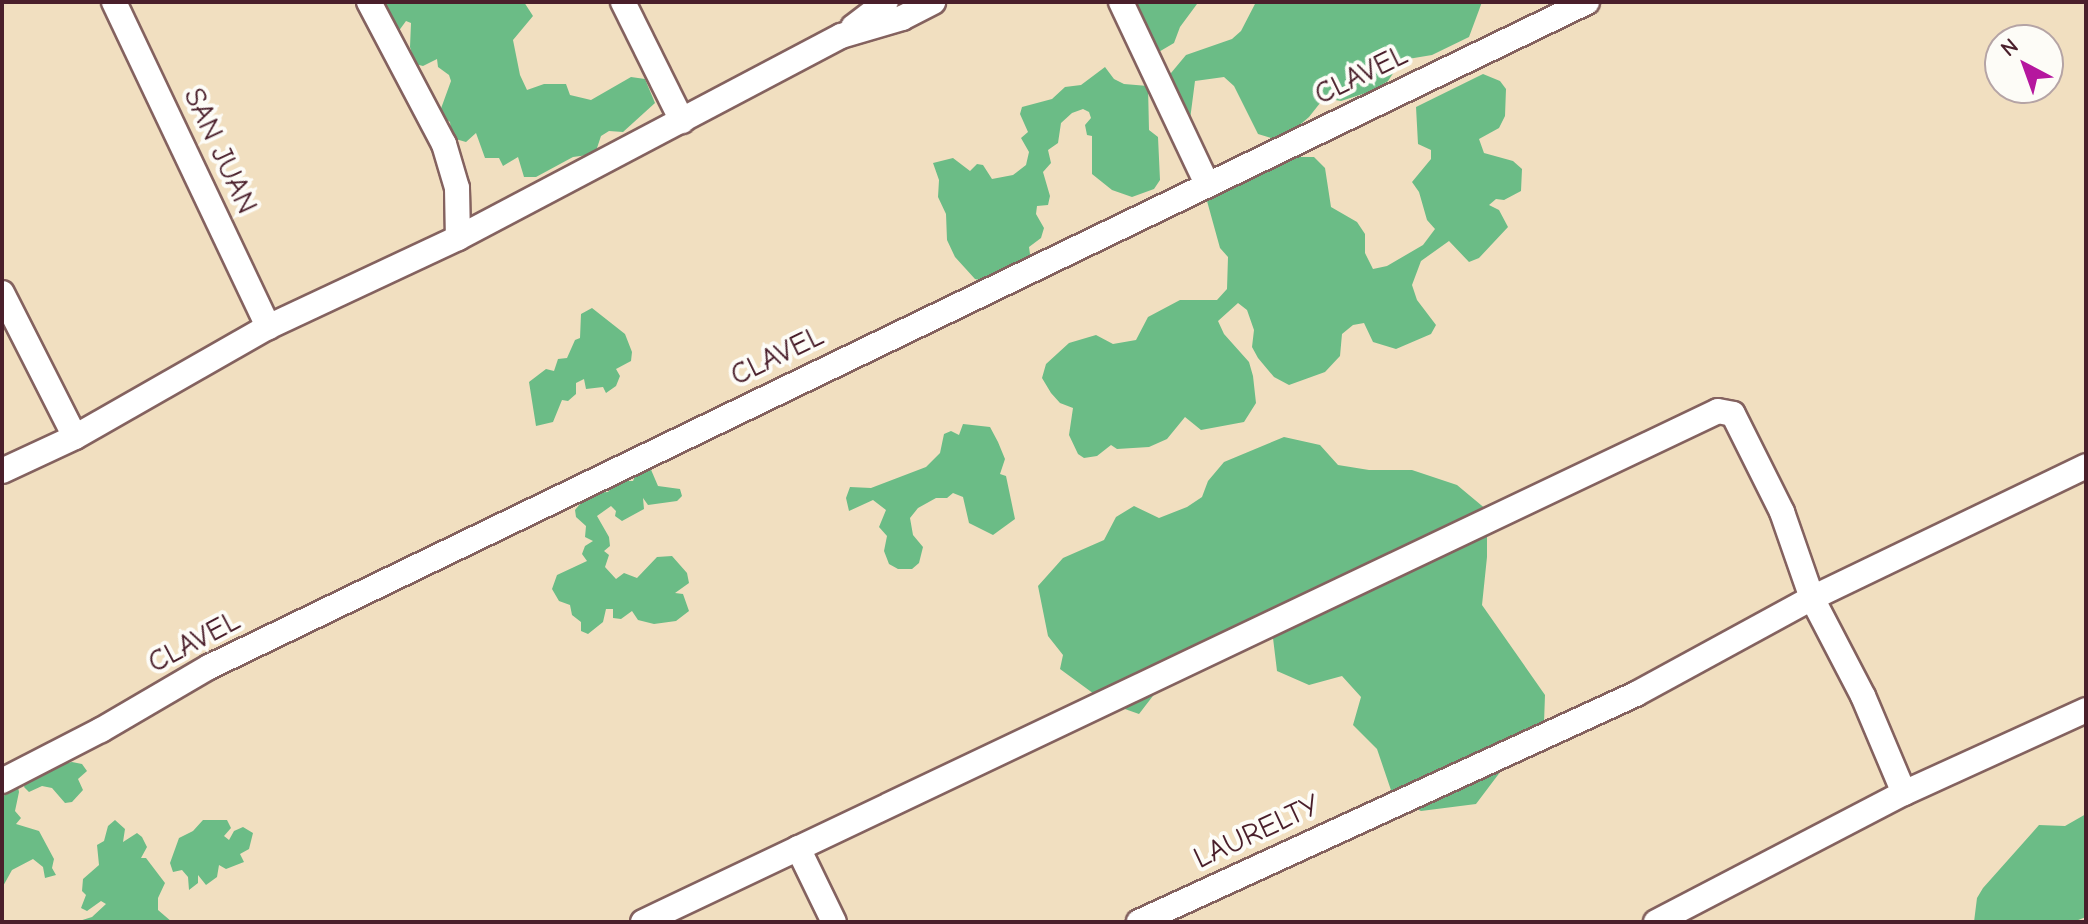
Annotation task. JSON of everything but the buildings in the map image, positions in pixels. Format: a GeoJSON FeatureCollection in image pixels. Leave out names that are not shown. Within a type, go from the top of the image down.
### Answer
{"type":"FeatureCollection","features":[{"type":"Feature","properties":{"kind":"street","name":"SAN JUAN"},"geometry":{"type":"LineString","coordinates":[[114,2],[268,327]]}},
{"type":"Feature","properties":{"kind":"street"},"geometry":{"type":"LineString","coordinates":[[369,2],[444,144],[457,188],[458,238]]}},
{"type":"Feature","properties":{"kind":"street"},"geometry":{"type":"LineString","coordinates":[[623,2],[682,121]]}},
{"type":"Feature","properties":{"kind":"street"},"geometry":{"type":"LineString","coordinates":[[2,471],[75,437],[268,327],[458,238],[894,7],[933,2]]}},
{"type":"Feature","properties":{"kind":"street"},"geometry":{"type":"LineString","coordinates":[[1121,2],[1207,184]]}},
{"type":"Feature","properties":{"kind":"street","name":"CLAVEL"},"geometry":{"type":"LineString","coordinates":[[2,781],[101,730],[209,667],[1587,2]]}},
{"type":"Feature","properties":{"kind":"street"},"geometry":{"type":"LineString","coordinates":[[2,293],[75,437]]}},
{"type":"Feature","properties":{"kind":"street"},"geometry":{"type":"LineString","coordinates":[[643,922],[1718,411],[1733,414],[1740,423],[1782,512],[1812,598],[1863,696],[1904,793]]}},
{"type":"Feature","properties":{"kind":"street","name":"LAURELTY"},"geometry":{"type":"LineString","coordinates":[[1139,922],[1636,694],[1812,598],[2086,466]]}},
{"type":"Feature","properties":{"kind":"street"},"geometry":{"type":"LineString","coordinates":[[1656,922],[1904,793],[2086,710]]}},
{"type":"Feature","properties":{"kind":"street"},"geometry":{"type":"LineString","coordinates":[[798,848],[834,922]]}},
{"type":"Feature","properties":{"kind":"green space"},"geometry":{"type":"Polygon","coordinates":[[[378,2],[524,2],[533,16],[513,40],[520,75],[527,90],[544,84],[566,84],[570,95],[591,100],[631,77],[645,79],[655,103],[623,132],[609,131],[601,136],[595,154],[573,157],[536,177],[524,177],[518,157],[503,166],[499,158],[485,158],[476,133],[466,142],[452,138],[450,122],[439,114],[451,81],[449,75],[438,67],[437,59],[423,66],[415,64],[410,47],[411,23],[406,21],[398,32],[378,2]]]}},
{"type":"Feature","properties":{"kind":"green space"},"geometry":{"type":"Polygon","coordinates":[[[1111,2],[1205,2],[1197,4],[1180,27],[1174,43],[1157,53],[1111,2]]]}},
{"type":"Feature","properties":{"kind":"green space"},"geometry":{"type":"Polygon","coordinates":[[[1256,2],[1482,2],[1469,37],[1432,55],[1402,60],[1388,81],[1372,91],[1341,101],[1324,98],[1309,117],[1281,141],[1258,134],[1234,86],[1224,77],[1195,81],[1188,135],[1163,102],[1171,73],[1186,55],[1232,39],[1241,31],[1256,2]]]}},
{"type":"Feature","properties":{"kind":"green space"},"geometry":{"type":"Polygon","coordinates":[[[1105,67],[1114,79],[1124,84],[1148,86],[1149,130],[1158,137],[1160,180],[1154,189],[1132,197],[1112,190],[1092,174],[1092,136],[1087,135],[1085,125],[1091,118],[1089,112],[1083,109],[1072,113],[1061,123],[1058,143],[1048,150],[1051,163],[1043,172],[1050,196],[1048,205],[1037,206],[1036,214],[1044,228],[1041,238],[1029,247],[1031,261],[984,281],[975,279],[955,257],[947,240],[946,214],[938,197],[939,180],[933,163],[953,158],[970,171],[977,164],[983,165],[992,179],[1013,175],[1026,165],[1029,152],[1021,138],[1028,132],[1020,114],[1022,107],[1052,99],[1065,87],[1081,85],[1105,67]]]}},
{"type":"Feature","properties":{"kind":"green space"},"geometry":{"type":"Polygon","coordinates":[[[1483,74],[1500,81],[1506,89],[1505,116],[1499,128],[1479,139],[1484,153],[1513,161],[1522,169],[1521,191],[1504,200],[1496,199],[1489,205],[1499,210],[1508,227],[1479,258],[1469,262],[1449,241],[1421,261],[1412,285],[1417,300],[1436,325],[1431,334],[1396,349],[1373,342],[1364,323],[1353,325],[1342,334],[1340,356],[1325,372],[1289,385],[1274,377],[1258,358],[1252,347],[1254,330],[1247,310],[1238,303],[1218,321],[1224,334],[1249,362],[1253,376],[1256,403],[1244,422],[1201,430],[1185,417],[1167,439],[1149,447],[1117,449],[1111,445],[1097,456],[1084,458],[1078,454],[1069,435],[1073,408],[1060,403],[1051,393],[1042,378],[1046,364],[1069,343],[1096,335],[1113,344],[1136,340],[1148,317],[1180,300],[1217,300],[1227,289],[1228,257],[1220,248],[1207,201],[1290,157],[1314,157],[1325,168],[1331,207],[1357,222],[1365,234],[1365,253],[1373,269],[1387,266],[1423,245],[1435,229],[1427,220],[1419,192],[1412,182],[1431,159],[1431,150],[1418,144],[1416,107],[1483,74]]]}},
{"type":"Feature","properties":{"kind":"green space"},"geometry":{"type":"Polygon","coordinates":[[[592,308],[625,334],[632,352],[631,361],[616,369],[620,376],[616,386],[606,393],[603,387],[586,389],[584,379],[576,383],[576,394],[568,401],[562,400],[553,422],[536,426],[529,382],[546,369],[554,371],[558,359],[567,358],[575,340],[580,338],[581,314],[592,308]]]}},
{"type":"Feature","properties":{"kind":"green space"},"geometry":{"type":"Polygon","coordinates":[[[963,424],[990,427],[1005,459],[1000,474],[1006,476],[1015,519],[993,535],[969,523],[963,497],[953,493],[947,498],[936,498],[918,508],[910,518],[913,535],[923,547],[919,563],[912,569],[898,569],[889,564],[884,551],[887,536],[879,527],[886,510],[873,500],[849,511],[846,498],[850,487],[871,488],[926,467],[940,453],[944,434],[951,431],[959,435],[963,424]]]}},
{"type":"Feature","properties":{"kind":"green space"},"geometry":{"type":"Polygon","coordinates":[[[1284,437],[1320,445],[1338,465],[1369,470],[1412,470],[1457,485],[1487,510],[1487,557],[1482,605],[1545,695],[1544,723],[1513,755],[1476,804],[1421,811],[1394,799],[1377,749],[1353,725],[1361,697],[1342,676],[1309,685],[1277,671],[1273,638],[1166,679],[1139,714],[1105,702],[1060,669],[1063,655],[1048,636],[1038,586],[1063,558],[1104,540],[1116,517],[1134,506],[1159,518],[1187,507],[1202,497],[1208,481],[1224,462],[1284,437]]]}},
{"type":"Feature","properties":{"kind":"green space"},"geometry":{"type":"Polygon","coordinates":[[[649,465],[658,486],[680,489],[682,496],[677,501],[648,505],[643,498],[644,509],[622,521],[615,516],[616,511],[611,506],[597,516],[609,537],[610,546],[604,551],[609,555],[605,567],[616,579],[624,573],[637,578],[657,557],[672,556],[687,573],[689,583],[675,593],[683,594],[689,611],[676,621],[654,624],[638,620],[632,611],[621,619],[613,618],[613,609],[606,609],[603,622],[588,634],[581,631],[581,622],[572,615],[570,605],[559,601],[552,589],[557,575],[587,561],[582,554],[585,546],[593,541],[585,537],[586,526],[576,517],[575,510],[589,493],[608,492],[617,481],[633,481],[638,468],[649,465]]]}},
{"type":"Feature","properties":{"kind":"green space"},"geometry":{"type":"Polygon","coordinates":[[[72,762],[82,764],[87,771],[78,779],[83,790],[72,802],[65,803],[52,788],[42,786],[29,792],[24,787],[26,781],[35,778],[41,768],[72,762]]]}},
{"type":"Feature","properties":{"kind":"green space"},"geometry":{"type":"Polygon","coordinates":[[[17,782],[19,792],[15,811],[21,818],[16,824],[39,831],[54,859],[52,868],[56,875],[45,878],[43,867],[33,859],[12,870],[2,888],[2,800],[10,784],[17,782]]]}},
{"type":"Feature","properties":{"kind":"green space"},"geometry":{"type":"Polygon","coordinates":[[[2086,814],[2086,917],[2073,922],[1974,922],[1977,898],[1983,888],[2039,825],[2065,826],[2086,814]]]}},
{"type":"Feature","properties":{"kind":"green space"},"geometry":{"type":"Polygon","coordinates":[[[115,820],[125,829],[123,842],[137,833],[142,837],[147,847],[141,858],[146,858],[165,883],[158,898],[158,910],[172,922],[76,922],[92,917],[106,904],[101,901],[87,911],[81,908],[86,895],[82,891],[83,879],[99,865],[97,845],[104,841],[108,826],[115,820]]]}},
{"type":"Feature","properties":{"kind":"green space"},"geometry":{"type":"Polygon","coordinates":[[[203,820],[227,820],[231,828],[224,836],[229,840],[234,831],[243,827],[253,833],[249,849],[240,854],[244,862],[226,869],[219,865],[217,877],[206,885],[198,875],[198,883],[189,890],[188,877],[182,870],[173,872],[170,863],[179,838],[193,831],[203,820]]]}}]}
